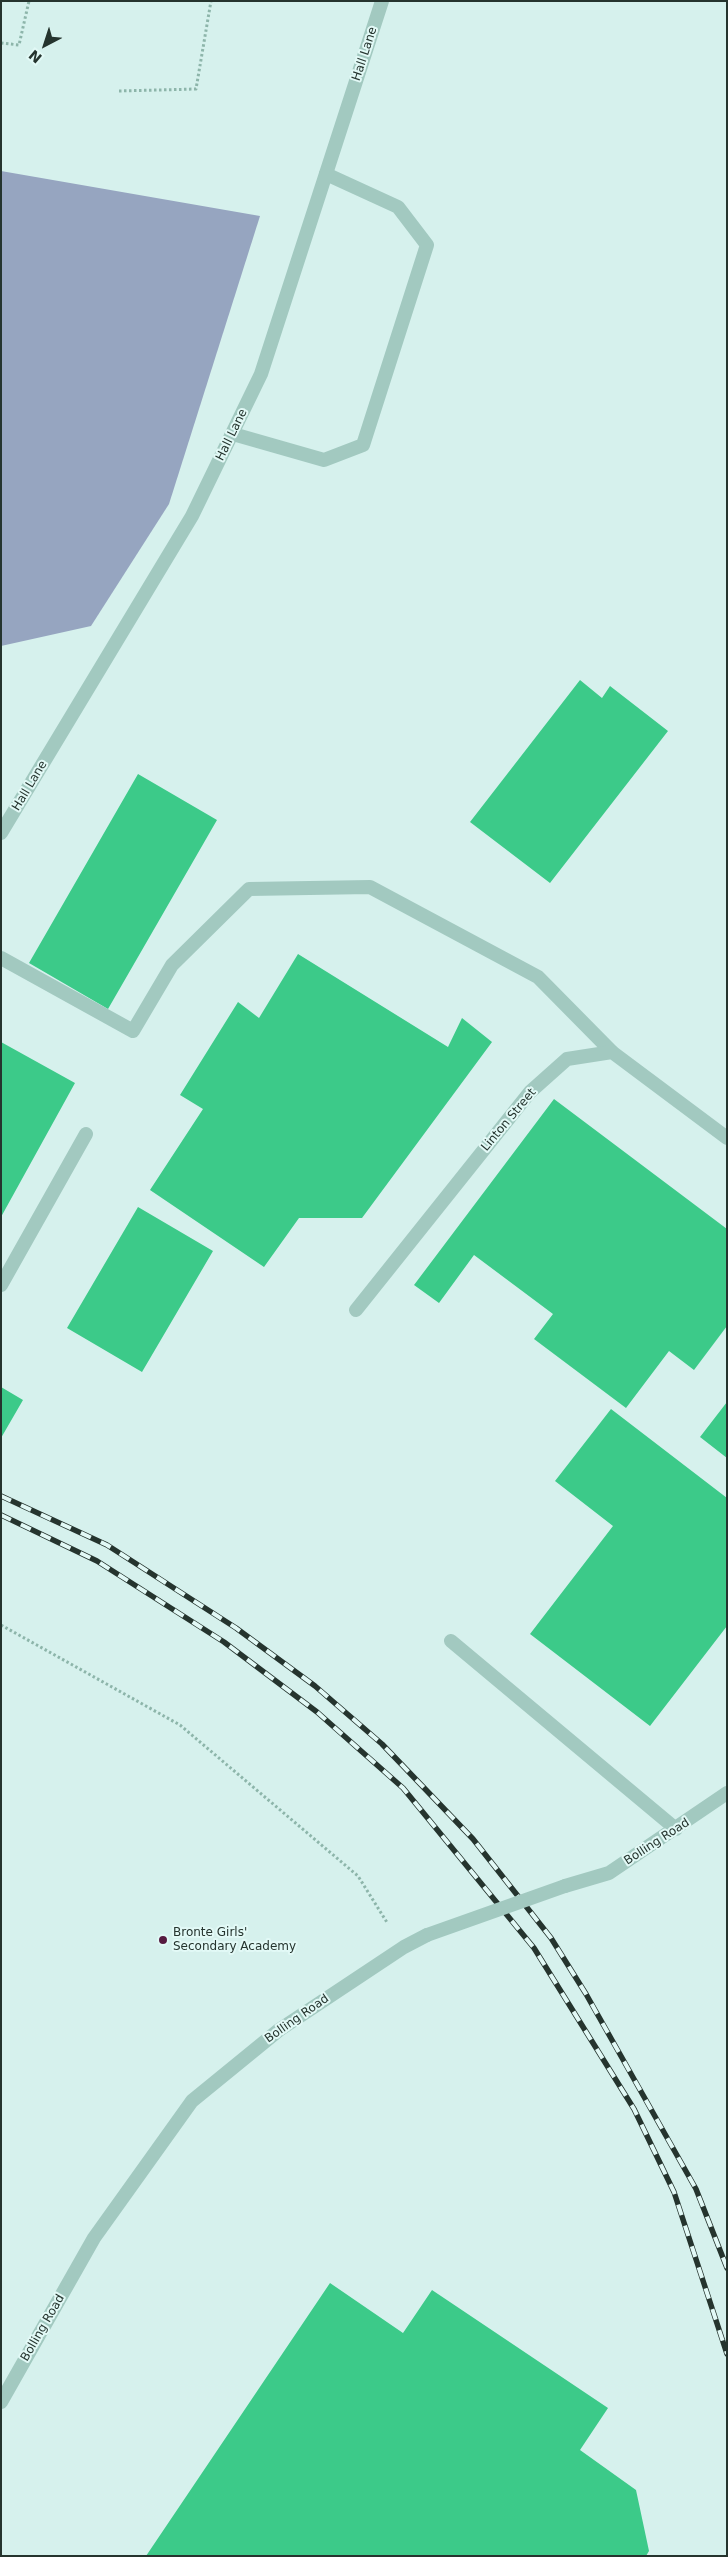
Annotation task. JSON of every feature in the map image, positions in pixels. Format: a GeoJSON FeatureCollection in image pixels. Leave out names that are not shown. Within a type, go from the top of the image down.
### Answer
{"type":"FeatureCollection","features":[{"type":"Feature","properties":{"kind":"street","name":"Hall Lane"},"geometry":{"type":"LineString","coordinates":[[1,833],[192,516],[261,374],[382,1]]}},
{"type":"Feature","properties":{"kind":"street"},"geometry":{"type":"LineString","coordinates":[[232,434],[324,460],[363,445],[427,245],[398,207],[326,174]]}},
{"type":"Feature","properties":{"kind":"street"},"geometry":{"type":"LineString","coordinates":[[1,958],[133,1031],[172,965],[249,890],[370,886],[538,977],[612,1052],[727,1138]]}},
{"type":"Feature","properties":{"kind":"street","name":"Linton Street"},"geometry":{"type":"LineString","coordinates":[[356,1310],[530,1092],[567,1059],[612,1052]]}},
{"type":"Feature","properties":{"kind":"street"},"geometry":{"type":"LineString","coordinates":[[1,1285],[86,1134]]}},
{"type":"Feature","properties":{"kind":"street"},"geometry":{"type":"LineString","coordinates":[[451,1641],[676,1829]]}},
{"type":"Feature","properties":{"kind":"street","name":"Bolling Road"},"geometry":{"type":"LineString","coordinates":[[1,2402],[94,2238],[192,2101],[279,2030],[404,1947],[427,1935],[565,1886],[609,1873],[727,1794]]}},
{"type":"Feature","properties":{"kind":"path"},"geometry":{"type":"LineString","coordinates":[[1,43],[19,45],[29,1]]}},
{"type":"Feature","properties":{"kind":"path"},"geometry":{"type":"LineString","coordinates":[[119,91],[196,89],[212,1]]}},
{"type":"Feature","properties":{"kind":"path"},"geometry":{"type":"LineString","coordinates":[[1,1625],[180,1725],[358,1876],[404,1947]]}},
{"type":"Feature","properties":{"kind":"shaded area"},"geometry":{"type":"Polygon","coordinates":[[[1,171],[260,216],[169,504],[91,626],[1,646],[1,171]]]}},
{"type":"Feature","properties":{"kind":"building"},"geometry":{"type":"Polygon","coordinates":[[[580,680],[602,698],[610,686],[668,731],[550,883],[470,822],[580,680]]]}},
{"type":"Feature","properties":{"kind":"building"},"geometry":{"type":"Polygon","coordinates":[[[138,774],[217,820],[108,1009],[29,963],[138,774]]]}},
{"type":"Feature","properties":{"kind":"building"},"geometry":{"type":"Polygon","coordinates":[[[298,954],[448,1047],[462,1018],[492,1042],[362,1218],[299,1218],[264,1267],[150,1190],[203,1109],[180,1095],[238,1002],[259,1018],[298,954]]]}},
{"type":"Feature","properties":{"kind":"building"},"geometry":{"type":"Polygon","coordinates":[[[1,1042],[75,1083],[1,1217],[1,1042]]]}},
{"type":"Feature","properties":{"kind":"building"},"geometry":{"type":"Polygon","coordinates":[[[554,1099],[727,1229],[727,1326],[694,1370],[669,1351],[626,1408],[534,1339],[553,1314],[474,1255],[439,1303],[414,1285],[554,1099]]]}},
{"type":"Feature","properties":{"kind":"building"},"geometry":{"type":"Polygon","coordinates":[[[138,1207],[213,1251],[142,1372],[67,1328],[138,1207]]]}},
{"type":"Feature","properties":{"kind":"building"},"geometry":{"type":"Polygon","coordinates":[[[1,1387],[23,1400],[1,1438],[1,1387]]]}},
{"type":"Feature","properties":{"kind":"building"},"geometry":{"type":"Polygon","coordinates":[[[727,1402],[727,1458],[700,1437],[727,1402]]]}},
{"type":"Feature","properties":{"kind":"building"},"geometry":{"type":"Polygon","coordinates":[[[611,1409],[727,1498],[727,1626],[650,1726],[530,1634],[613,1526],[555,1481],[611,1409]]]}},
{"type":"Feature","properties":{"kind":"building"},"geometry":{"type":"Polygon","coordinates":[[[330,2283],[403,2333],[432,2290],[608,2408],[580,2450],[636,2490],[649,2551],[646,2556],[146,2556],[330,2283]]]}},
{"type":"Feature","properties":{"kind":"railway"},"geometry":{"type":"LineString","coordinates":[[1,1496],[107,1545],[236,1628],[315,1686],[382,1744],[473,1839],[551,1938],[586,1994],[696,2189],[727,2268]]}},
{"type":"Feature","properties":{"kind":"railway"},"geometry":{"type":"LineString","coordinates":[[1,1515],[97,1561],[224,1642],[317,1712],[403,1788],[534,1948],[634,2109],[674,2192],[727,2354]]}},
{"type":"Feature","properties":{"kind":"place","name":"Bronte Girls' Secondary Academy"},"geometry":{"type":"Point","coordinates":[163,1940]}}]}
